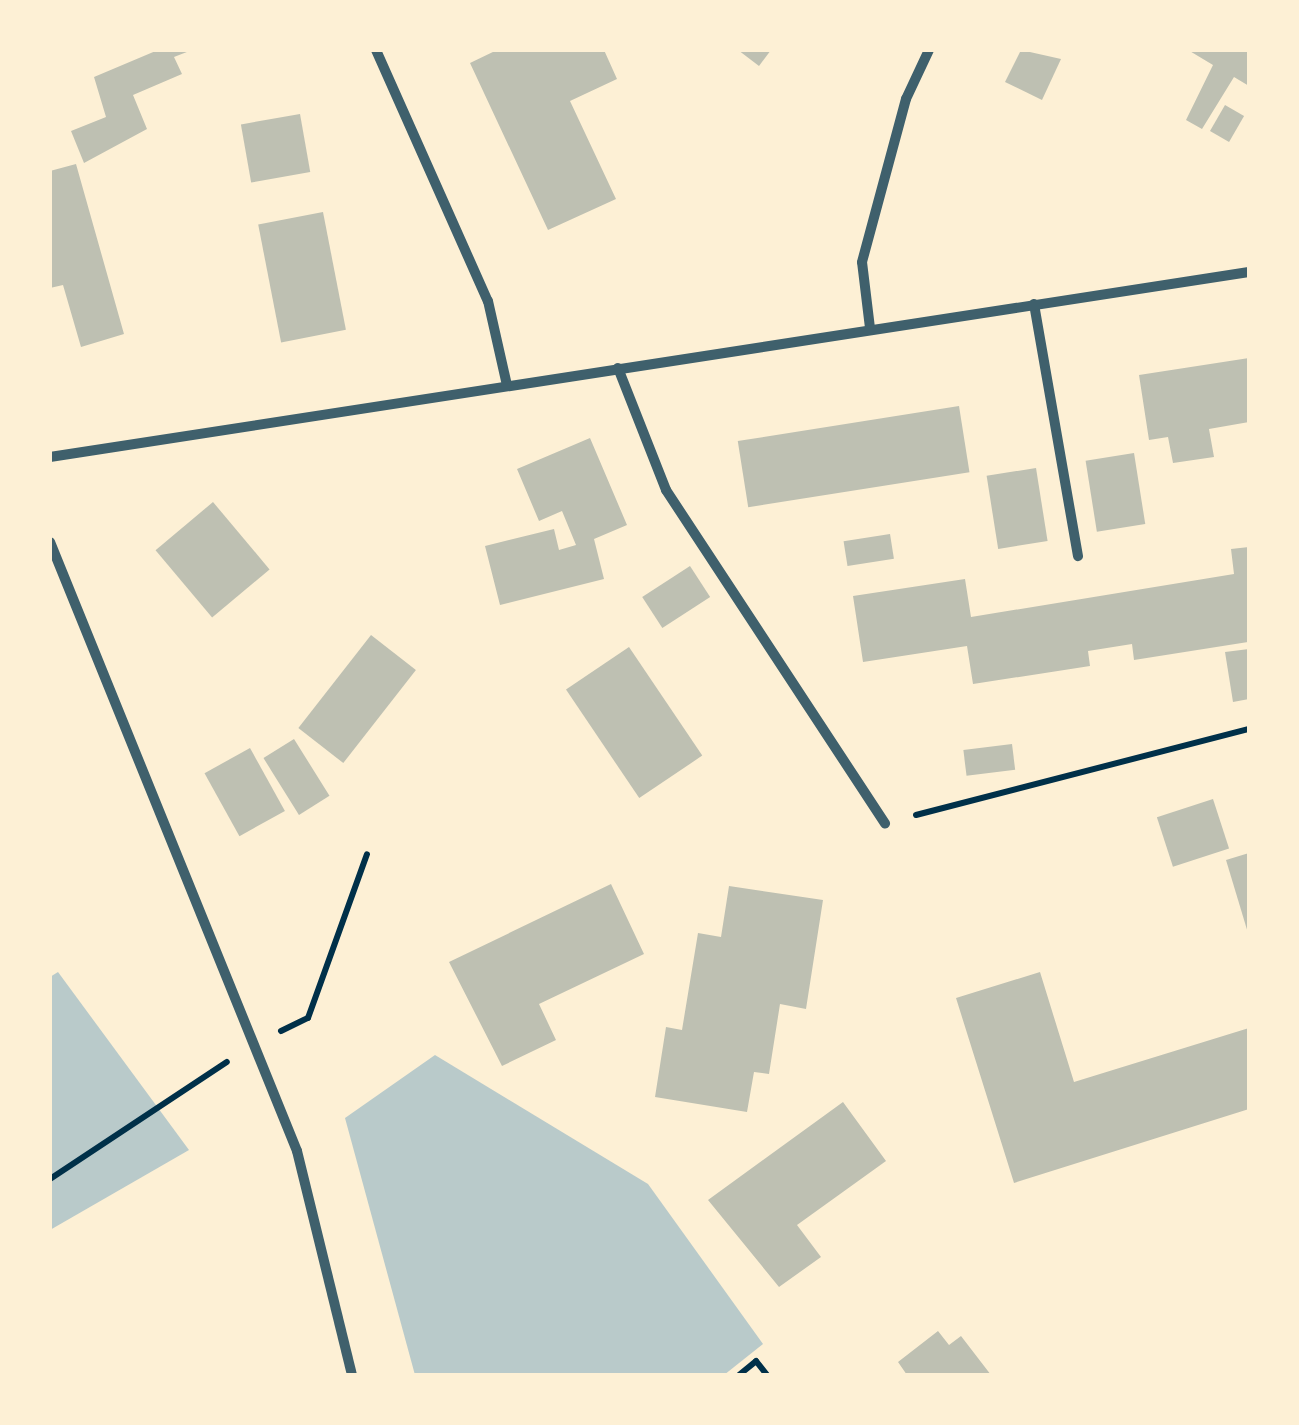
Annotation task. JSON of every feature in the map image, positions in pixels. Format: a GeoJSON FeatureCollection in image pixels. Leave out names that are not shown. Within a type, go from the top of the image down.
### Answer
{"type":"FeatureCollection","features":[{"type":"Feature","properties":{"kind":"street"},"geometry":{"type":"LineString","coordinates":[[376,50],[488,301],[508,385]]}},
{"type":"Feature","properties":{"kind":"street"},"geometry":{"type":"LineString","coordinates":[[870,328],[862,262],[906,98],[929,50]]}},
{"type":"Feature","properties":{"kind":"street"},"geometry":{"type":"LineString","coordinates":[[50,457],[1249,272]]}},
{"type":"Feature","properties":{"kind":"street"},"geometry":{"type":"LineString","coordinates":[[1034,304],[1078,556]]}},
{"type":"Feature","properties":{"kind":"street"},"geometry":{"type":"LineString","coordinates":[[618,368],[666,490],[886,823]]}},
{"type":"Feature","properties":{"kind":"street"},"geometry":{"type":"LineString","coordinates":[[50,542],[297,1151],[352,1375]]}},
{"type":"Feature","properties":{"kind":"path"},"geometry":{"type":"LineString","coordinates":[[886,823],[1249,729]]}},
{"type":"Feature","properties":{"kind":"path"},"geometry":{"type":"LineString","coordinates":[[50,1179],[254,1044],[308,1018],[367,854]]}},
{"type":"Feature","properties":{"kind":"path"},"geometry":{"type":"LineString","coordinates":[[739,1375],[756,1361],[767,1375]]}},
{"type":"Feature","properties":{"kind":"shaded area"},"geometry":{"type":"Polygon","coordinates":[[[58,972],[189,1150],[50,1230],[50,977],[58,972]]]}},
{"type":"Feature","properties":{"kind":"shaded area"},"geometry":{"type":"Polygon","coordinates":[[[435,1055],[648,1184],[763,1344],[724,1375],[415,1375],[345,1118],[435,1055]]]}},
{"type":"Feature","properties":{"kind":"building"},"geometry":{"type":"Polygon","coordinates":[[[158,50],[192,50],[174,57],[182,74],[133,95],[147,129],[84,163],[71,131],[106,117],[94,77],[158,50]]]}},
{"type":"Feature","properties":{"kind":"building"},"geometry":{"type":"Polygon","coordinates":[[[497,50],[604,50],[617,79],[570,101],[616,199],[548,230],[470,63],[497,50]]]}},
{"type":"Feature","properties":{"kind":"building"},"geometry":{"type":"Polygon","coordinates":[[[738,50],[771,50],[759,66],[738,50]]]}},
{"type":"Feature","properties":{"kind":"building"},"geometry":{"type":"Polygon","coordinates":[[[1021,50],[1061,59],[1042,100],[1005,82],[1021,50]]]}},
{"type":"Feature","properties":{"kind":"building"},"geometry":{"type":"Polygon","coordinates":[[[1188,50],[1249,50],[1249,86],[1234,77],[1202,129],[1186,120],[1213,65],[1188,50]]]}},
{"type":"Feature","properties":{"kind":"building"},"geometry":{"type":"Polygon","coordinates":[[[1225,105],[1244,116],[1229,142],[1210,131],[1225,105]]]}},
{"type":"Feature","properties":{"kind":"building"},"geometry":{"type":"Polygon","coordinates":[[[300,114],[310,172],[251,183],[241,124],[300,114]]]}},
{"type":"Feature","properties":{"kind":"building"},"geometry":{"type":"Polygon","coordinates":[[[76,164],[124,334],[81,347],[63,285],[50,288],[50,171],[76,164]]]}},
{"type":"Feature","properties":{"kind":"building"},"geometry":{"type":"Polygon","coordinates":[[[323,212],[346,330],[281,342],[258,225],[323,212]]]}},
{"type":"Feature","properties":{"kind":"building"},"geometry":{"type":"Polygon","coordinates":[[[1249,358],[1249,422],[1209,429],[1214,457],[1173,463],[1168,437],[1149,440],[1139,375],[1249,358]]]}},
{"type":"Feature","properties":{"kind":"building"},"geometry":{"type":"Polygon","coordinates":[[[959,406],[969,472],[748,507],[738,441],[959,406]]]}},
{"type":"Feature","properties":{"kind":"building"},"geometry":{"type":"Polygon","coordinates":[[[590,438],[627,525],[594,539],[604,579],[500,605],[485,546],[554,529],[559,550],[576,545],[562,511],[539,521],[517,469],[590,438]]]}},
{"type":"Feature","properties":{"kind":"building"},"geometry":{"type":"Polygon","coordinates":[[[1134,453],[1145,524],[1097,532],[1086,461],[1134,453]]]}},
{"type":"Feature","properties":{"kind":"building"},"geometry":{"type":"Polygon","coordinates":[[[1036,468],[1048,541],[998,549],[987,476],[1036,468]]]}},
{"type":"Feature","properties":{"kind":"building"},"geometry":{"type":"Polygon","coordinates":[[[213,502],[270,569],[212,618],[156,550],[213,502]]]}},
{"type":"Feature","properties":{"kind":"building"},"geometry":{"type":"Polygon","coordinates":[[[890,534],[894,559],[847,566],[844,541],[890,534]]]}},
{"type":"Feature","properties":{"kind":"building"},"geometry":{"type":"Polygon","coordinates":[[[1249,547],[1248,642],[1134,660],[1132,644],[1088,651],[1090,666],[973,684],[967,646],[863,662],[853,596],[965,579],[971,617],[1234,574],[1231,549],[1249,547]]]}},
{"type":"Feature","properties":{"kind":"building"},"geometry":{"type":"Polygon","coordinates":[[[690,566],[710,597],[662,628],[642,597],[690,566]]]}},
{"type":"Feature","properties":{"kind":"building"},"geometry":{"type":"Polygon","coordinates":[[[371,635],[416,670],[343,763],[298,728],[371,635]]]}},
{"type":"Feature","properties":{"kind":"building"},"geometry":{"type":"Polygon","coordinates":[[[629,647],[702,756],[639,798],[566,689],[629,647]]]}},
{"type":"Feature","properties":{"kind":"building"},"geometry":{"type":"Polygon","coordinates":[[[1249,649],[1249,699],[1233,702],[1225,652],[1249,649]]]}},
{"type":"Feature","properties":{"kind":"building"},"geometry":{"type":"Polygon","coordinates":[[[294,739],[330,796],[299,815],[263,758],[294,739]]]}},
{"type":"Feature","properties":{"kind":"building"},"geometry":{"type":"Polygon","coordinates":[[[1012,744],[1015,770],[967,776],[963,750],[1012,744]]]}},
{"type":"Feature","properties":{"kind":"building"},"geometry":{"type":"Polygon","coordinates":[[[250,748],[285,811],[239,836],[205,773],[250,748]]]}},
{"type":"Feature","properties":{"kind":"building"},"geometry":{"type":"Polygon","coordinates":[[[1213,799],[1229,848],[1173,867],[1157,817],[1213,799]]]}},
{"type":"Feature","properties":{"kind":"building"},"geometry":{"type":"Polygon","coordinates":[[[1249,853],[1249,933],[1248,933],[1226,860],[1249,853]]]}},
{"type":"Feature","properties":{"kind":"building"},"geometry":{"type":"Polygon","coordinates":[[[611,884],[644,954],[539,1004],[556,1040],[502,1066],[449,962],[611,884]]]}},
{"type":"Feature","properties":{"kind":"building"},"geometry":{"type":"Polygon","coordinates":[[[729,886],[823,900],[806,1009],[780,1004],[769,1074],[754,1072],[747,1112],[655,1097],[666,1027],[682,1030],[698,933],[721,937],[729,886]]]}},
{"type":"Feature","properties":{"kind":"building"},"geometry":{"type":"Polygon","coordinates":[[[1040,972],[1074,1082],[1249,1028],[1249,1109],[1014,1183],[956,998],[1040,972]]]}},
{"type":"Feature","properties":{"kind":"building"},"geometry":{"type":"Polygon","coordinates":[[[843,1102],[886,1161],[797,1225],[821,1257],[779,1287],[708,1200],[843,1102]]]}},
{"type":"Feature","properties":{"kind":"building"},"geometry":{"type":"Polygon","coordinates":[[[938,1331],[949,1345],[961,1336],[991,1375],[907,1375],[898,1362],[938,1331]]]}}]}
